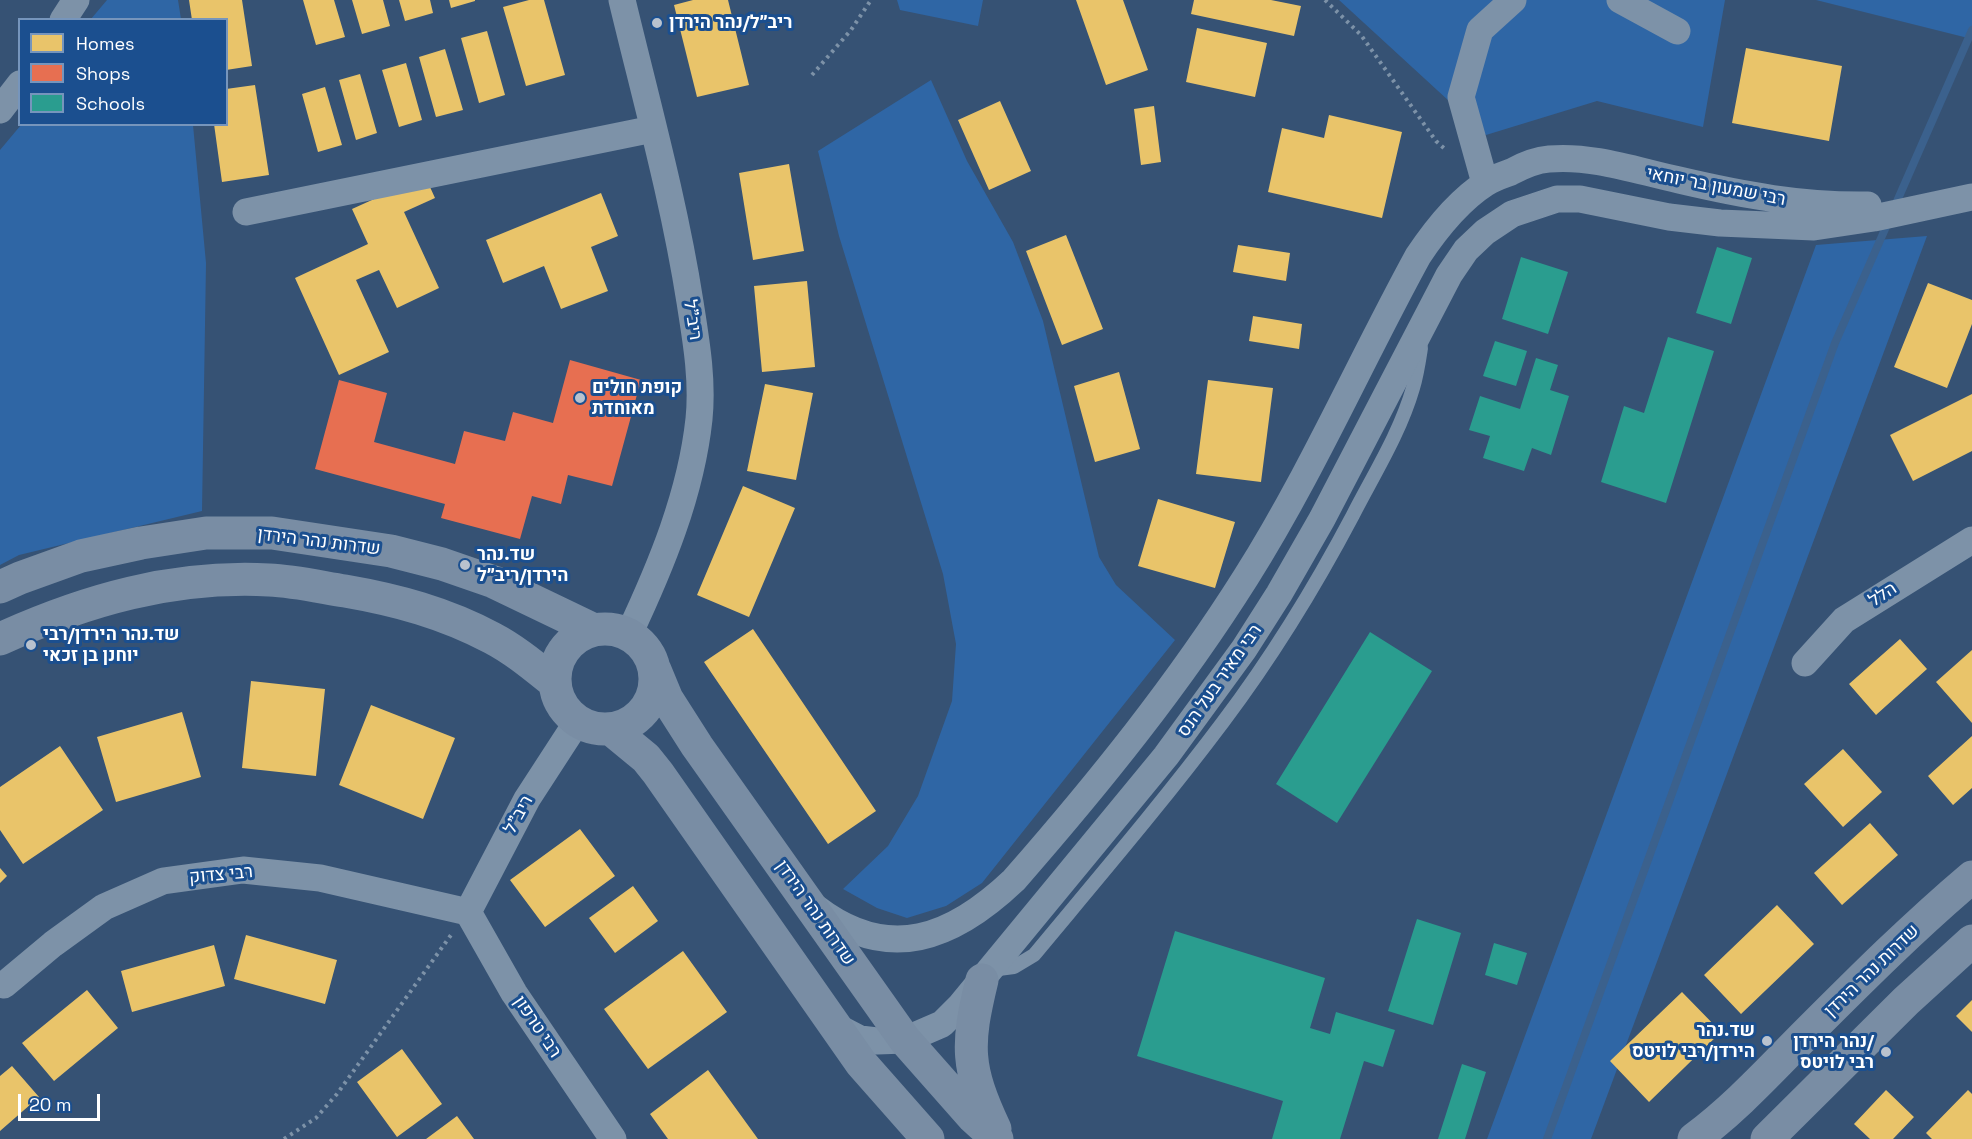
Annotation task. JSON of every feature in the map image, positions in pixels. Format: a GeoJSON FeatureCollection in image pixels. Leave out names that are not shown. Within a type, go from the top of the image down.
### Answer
{"type":"FeatureCollection","features":[{"type":"Feature","properties":{"kind":"main road","name":"שדרות נהר הירדן"},"geometry":{"type":"LineString","coordinates":[[0,587],[81,556],[141,543],[206,533],[272,533],[380,549],[442,564],[494,582],[594,630]]}},
{"type":"Feature","properties":{"kind":"main road"},"geometry":{"type":"LineString","coordinates":[[0,639],[94,601],[149,589],[209,580],[269,580],[371,595],[427,609],[492,638],[555,683]]}},
{"type":"Feature","properties":{"kind":"main road"},"geometry":{"type":"LineString","coordinates":[[594,630],[618,630],[629,634],[646,649],[655,670],[655,687],[651,702],[641,715],[627,725],[612,730],[600,730],[578,722],[561,705],[555,683],[556,669],[561,655],[569,643],[594,630]]}},
{"type":"Feature","properties":{"kind":"main road","name":"שדרות נהר הירדן"},"geometry":{"type":"LineString","coordinates":[[655,670],[667,699],[697,746],[905,1040],[973,1117],[999,1139]]}},
{"type":"Feature","properties":{"kind":"main road"},"geometry":{"type":"LineString","coordinates":[[612,730],[646,758],[658,773],[861,1063],[928,1139]]}},
{"type":"Feature","properties":{"kind":"main road","name":"שדרות נהר הירדן"},"geometry":{"type":"LineString","coordinates":[[1694,1139],[1758,1083],[1874,966],[1972,877]]}},
{"type":"Feature","properties":{"kind":"main road"},"geometry":{"type":"LineString","coordinates":[[1767,1139],[1906,1001],[1972,941]]}},
{"type":"Feature","properties":{"kind":"main road"},"geometry":{"type":"LineString","coordinates":[[985,975],[974,1012],[970,1058],[976,1083],[999,1139]]}},
{"type":"Feature","properties":{"kind":"street"},"geometry":{"type":"LineString","coordinates":[[64,18],[76,0]]}},
{"type":"Feature","properties":{"kind":"street","name":"ריב\"ל"},"geometry":{"type":"LineString","coordinates":[[622,0],[665,176],[686,275],[699,362],[699,417],[692,464],[660,565],[629,634]]}},
{"type":"Feature","properties":{"kind":"street"},"geometry":{"type":"LineString","coordinates":[[1485,183],[1461,97],[1480,30],[1513,0]]}},
{"type":"Feature","properties":{"kind":"street"},"geometry":{"type":"LineString","coordinates":[[1620,0],[1677,31]]}},
{"type":"Feature","properties":{"kind":"street"},"geometry":{"type":"LineString","coordinates":[[0,110],[18,87]]}},
{"type":"Feature","properties":{"kind":"street"},"geometry":{"type":"LineString","coordinates":[[246,212],[653,129]]}},
{"type":"Feature","properties":{"kind":"street","name":"רבי שמעון בר יוחאי"},"geometry":{"type":"LineString","coordinates":[[1485,183],[1524,165],[1548,159],[1576,159],[1779,201],[1836,206],[1963,199]]}},
{"type":"Feature","properties":{"kind":"street","name":"רבי מאיר בעל הנס"},"geometry":{"type":"LineString","coordinates":[[805,900],[832,921],[870,937],[890,939],[917,937],[940,932],[964,919],[992,901],[1014,880],[1137,734],[1213,628],[1290,501],[1418,256],[1438,226],[1485,183]]}},
{"type":"Feature","properties":{"kind":"street","name":"רבי שמעון בר יוחאי"},"geometry":{"type":"LineString","coordinates":[[1512,214],[1557,200],[1580,199],[1699,220],[1760,226],[1814,227],[1874,218],[1963,199]]}},
{"type":"Feature","properties":{"kind":"street","name":"רבי מאיר בעל הנס"},"geometry":{"type":"LineString","coordinates":[[835,1026],[861,1039],[905,1040],[942,1023],[960,1006],[1166,756],[1244,649],[1322,519],[1449,275],[1466,250],[1485,232],[1512,214]]}},
{"type":"Feature","properties":{"kind":"street","name":"הלל"},"geometry":{"type":"LineString","coordinates":[[1805,663],[1844,620],[1972,540]]}},
{"type":"Feature","properties":{"kind":"street","name":"ריב\"ל"},"geometry":{"type":"LineString","coordinates":[[468,912],[527,799],[578,722]]}},
{"type":"Feature","properties":{"kind":"street","name":"רבי צדוק"},"geometry":{"type":"LineString","coordinates":[[4,986],[53,944],[104,907],[163,881],[243,870],[320,878],[468,912]]}},
{"type":"Feature","properties":{"kind":"street","name":"רבי טרפון"},"geometry":{"type":"LineString","coordinates":[[468,912],[514,993],[613,1139]]}},
{"type":"Feature","properties":{"kind":"path"},"geometry":{"type":"LineString","coordinates":[[812,75],[851,30],[871,0]]}},
{"type":"Feature","properties":{"kind":"path"},"geometry":{"type":"LineString","coordinates":[[1324,0],[1361,35],[1436,141],[1485,183]]}},
{"type":"Feature","properties":{"kind":"path"},"geometry":{"type":"LineString","coordinates":[[284,1139],[316,1118],[337,1094],[468,912]]}},
{"type":"Feature","properties":{"kind":"path"},"geometry":{"type":"LineString","coordinates":[[294,1132],[294,1139]]}},
{"type":"Feature","properties":{"kind":"shaded area"},"geometry":{"type":"Polygon","coordinates":[[[107,0],[178,0],[181,18],[92,18],[107,0]]]}},
{"type":"Feature","properties":{"kind":"shaded area"},"geometry":{"type":"Polygon","coordinates":[[[897,0],[983,0],[978,26],[900,10],[897,0]]]}},
{"type":"Feature","properties":{"kind":"shaded area"},"geometry":{"type":"Polygon","coordinates":[[[1339,0],[1725,0],[1703,127],[1597,101],[1486,135],[1339,0]]]}},
{"type":"Feature","properties":{"kind":"shaded area"},"geometry":{"type":"Polygon","coordinates":[[[1816,0],[1972,0],[1972,39],[1816,0]]]}},
{"type":"Feature","properties":{"kind":"shaded area"},"geometry":{"type":"Polygon","coordinates":[[[931,80],[967,161],[1013,242],[1043,321],[1099,557],[1116,585],[1175,640],[982,883],[946,906],[907,918],[877,908],[843,889],[888,846],[918,796],[952,701],[956,644],[943,574],[839,236],[818,151],[931,80]]]}},
{"type":"Feature","properties":{"kind":"shaded area"},"geometry":{"type":"Polygon","coordinates":[[[20,126],[193,126],[206,263],[202,511],[19,555],[0,565],[0,150],[20,126]]]}},
{"type":"Feature","properties":{"kind":"shaded area"},"geometry":{"type":"Polygon","coordinates":[[[1927,236],[1591,1139],[1487,1139],[1816,245],[1927,236]]]}},
{"type":"Feature","properties":{"kind":"building: Homes"},"geometry":{"type":"Polygon","coordinates":[[[189,0],[242,0],[252,66],[228,70],[228,18],[192,18],[189,0]]]}},
{"type":"Feature","properties":{"kind":"building: Homes"},"geometry":{"type":"Polygon","coordinates":[[[303,0],[334,0],[345,37],[316,45],[303,0]]]}},
{"type":"Feature","properties":{"kind":"building: Homes"},"geometry":{"type":"Polygon","coordinates":[[[352,0],[383,0],[390,26],[362,34],[352,0]]]}},
{"type":"Feature","properties":{"kind":"building: Homes"},"geometry":{"type":"Polygon","coordinates":[[[399,0],[430,0],[433,13],[405,21],[399,0]]]}},
{"type":"Feature","properties":{"kind":"building: Homes"},"geometry":{"type":"Polygon","coordinates":[[[449,0],[475,0],[475,1],[451,8],[449,0]]]}},
{"type":"Feature","properties":{"kind":"building: Homes"},"geometry":{"type":"Polygon","coordinates":[[[529,0],[544,0],[565,75],[526,86],[503,7],[529,0]]]}},
{"type":"Feature","properties":{"kind":"building: Homes"},"geometry":{"type":"Polygon","coordinates":[[[693,0],[728,0],[749,85],[697,97],[674,5],[693,0]]]}},
{"type":"Feature","properties":{"kind":"building: Homes"},"geometry":{"type":"Polygon","coordinates":[[[1076,0],[1123,0],[1148,70],[1106,85],[1076,0]]]}},
{"type":"Feature","properties":{"kind":"building: Homes"},"geometry":{"type":"Polygon","coordinates":[[[1194,0],[1271,0],[1301,6],[1294,36],[1191,14],[1194,0]]]}},
{"type":"Feature","properties":{"kind":"building: Homes"},"geometry":{"type":"Polygon","coordinates":[[[1197,28],[1267,43],[1255,97],[1186,82],[1197,28]]]}},
{"type":"Feature","properties":{"kind":"building: Homes"},"geometry":{"type":"Polygon","coordinates":[[[487,31],[505,95],[479,103],[461,38],[487,31]]]}},
{"type":"Feature","properties":{"kind":"building: Homes"},"geometry":{"type":"Polygon","coordinates":[[[1746,48],[1842,66],[1829,141],[1732,123],[1746,48]]]}},
{"type":"Feature","properties":{"kind":"building: Homes"},"geometry":{"type":"Polygon","coordinates":[[[445,49],[463,110],[436,117],[419,57],[445,49]]]}},
{"type":"Feature","properties":{"kind":"building: Homes"},"geometry":{"type":"Polygon","coordinates":[[[406,63],[422,120],[399,127],[382,70],[406,63]]]}},
{"type":"Feature","properties":{"kind":"building: Homes"},"geometry":{"type":"Polygon","coordinates":[[[360,74],[377,133],[356,140],[339,80],[360,74]]]}},
{"type":"Feature","properties":{"kind":"building: Homes"},"geometry":{"type":"Polygon","coordinates":[[[255,85],[269,175],[222,182],[214,126],[228,126],[228,89],[255,85]]]}},
{"type":"Feature","properties":{"kind":"building: Homes"},"geometry":{"type":"Polygon","coordinates":[[[325,87],[342,145],[318,152],[302,94],[325,87]]]}},
{"type":"Feature","properties":{"kind":"building: Homes"},"geometry":{"type":"Polygon","coordinates":[[[1000,101],[1031,171],[989,190],[958,120],[1000,101]]]}},
{"type":"Feature","properties":{"kind":"building: Homes"},"geometry":{"type":"Polygon","coordinates":[[[1154,106],[1161,162],[1141,165],[1134,109],[1154,106]]]}},
{"type":"Feature","properties":{"kind":"building: Homes"},"geometry":{"type":"Polygon","coordinates":[[[1329,115],[1402,132],[1382,218],[1268,192],[1282,128],[1324,138],[1329,115]]]}},
{"type":"Feature","properties":{"kind":"building: Homes"},"geometry":{"type":"Polygon","coordinates":[[[789,164],[804,251],[753,260],[739,173],[789,164]]]}},
{"type":"Feature","properties":{"kind":"building: Homes"},"geometry":{"type":"Polygon","coordinates":[[[425,176],[435,198],[404,212],[439,288],[397,308],[379,270],[356,280],[389,352],[339,375],[295,278],[368,244],[352,209],[425,176]]]}},
{"type":"Feature","properties":{"kind":"building: Homes"},"geometry":{"type":"Polygon","coordinates":[[[601,193],[618,236],[591,247],[608,291],[561,309],[544,266],[503,283],[486,240],[601,193]]]}},
{"type":"Feature","properties":{"kind":"building: Homes"},"geometry":{"type":"Polygon","coordinates":[[[1066,235],[1103,329],[1062,345],[1026,251],[1066,235]]]}},
{"type":"Feature","properties":{"kind":"building: Homes"},"geometry":{"type":"Polygon","coordinates":[[[1238,245],[1290,253],[1286,281],[1233,272],[1238,245]]]}},
{"type":"Feature","properties":{"kind":"building: Homes"},"geometry":{"type":"Polygon","coordinates":[[[807,281],[815,367],[762,372],[754,286],[807,281]]]}},
{"type":"Feature","properties":{"kind":"building: Homes"},"geometry":{"type":"Polygon","coordinates":[[[1928,283],[1972,300],[1972,324],[1947,388],[1894,367],[1928,283]]]}},
{"type":"Feature","properties":{"kind":"building: Homes"},"geometry":{"type":"Polygon","coordinates":[[[1253,316],[1302,324],[1299,349],[1249,341],[1253,316]]]}},
{"type":"Feature","properties":{"kind":"building: Homes"},"geometry":{"type":"Polygon","coordinates":[[[1119,372],[1140,449],[1095,462],[1074,386],[1119,372]]]}},
{"type":"Feature","properties":{"kind":"building: Homes"},"geometry":{"type":"Polygon","coordinates":[[[1208,380],[1273,388],[1261,482],[1196,474],[1208,380]]]}},
{"type":"Feature","properties":{"kind":"building: Homes"},"geometry":{"type":"Polygon","coordinates":[[[765,384],[813,393],[796,480],[747,471],[765,384]]]}},
{"type":"Feature","properties":{"kind":"building: Homes"},"geometry":{"type":"Polygon","coordinates":[[[1972,394],[1972,451],[1913,481],[1890,435],[1972,394]]]}},
{"type":"Feature","properties":{"kind":"building: Homes"},"geometry":{"type":"Polygon","coordinates":[[[743,486],[795,508],[749,617],[697,595],[743,486]]]}},
{"type":"Feature","properties":{"kind":"building: Homes"},"geometry":{"type":"Polygon","coordinates":[[[1158,499],[1235,522],[1215,588],[1138,566],[1158,499]]]}},
{"type":"Feature","properties":{"kind":"building: Homes"},"geometry":{"type":"Polygon","coordinates":[[[753,629],[876,811],[828,844],[704,662],[753,629]]]}},
{"type":"Feature","properties":{"kind":"building: Homes"},"geometry":{"type":"Polygon","coordinates":[[[1900,639],[1927,669],[1876,715],[1849,684],[1900,639]]]}},
{"type":"Feature","properties":{"kind":"building: Homes"},"geometry":{"type":"Polygon","coordinates":[[[1972,650],[1972,723],[1936,682],[1972,650]]]}},
{"type":"Feature","properties":{"kind":"building: Homes"},"geometry":{"type":"Polygon","coordinates":[[[251,681],[325,689],[316,776],[242,768],[251,681]]]}},
{"type":"Feature","properties":{"kind":"building: Homes"},"geometry":{"type":"Polygon","coordinates":[[[371,705],[455,738],[423,819],[339,785],[371,705]]]}},
{"type":"Feature","properties":{"kind":"building: Homes"},"geometry":{"type":"Polygon","coordinates":[[[182,712],[201,777],[116,802],[97,737],[182,712]]]}},
{"type":"Feature","properties":{"kind":"building: Homes"},"geometry":{"type":"Polygon","coordinates":[[[1972,736],[1972,788],[1953,805],[1928,776],[1972,736]]]}},
{"type":"Feature","properties":{"kind":"building: Homes"},"geometry":{"type":"Polygon","coordinates":[[[60,746],[103,810],[23,864],[0,830],[0,787],[60,746]]]}},
{"type":"Feature","properties":{"kind":"building: Homes"},"geometry":{"type":"Polygon","coordinates":[[[1843,749],[1882,792],[1843,827],[1804,784],[1843,749]]]}},
{"type":"Feature","properties":{"kind":"building: Homes"},"geometry":{"type":"Polygon","coordinates":[[[1870,823],[1898,855],[1842,905],[1814,873],[1870,823]]]}},
{"type":"Feature","properties":{"kind":"building: Homes"},"geometry":{"type":"Polygon","coordinates":[[[580,829],[615,876],[545,927],[510,880],[580,829]]]}},
{"type":"Feature","properties":{"kind":"building: Homes"},"geometry":{"type":"Polygon","coordinates":[[[0,868],[7,876],[0,883],[0,868]]]}},
{"type":"Feature","properties":{"kind":"building: Homes"},"geometry":{"type":"Polygon","coordinates":[[[633,886],[658,921],[615,953],[589,918],[633,886]]]}},
{"type":"Feature","properties":{"kind":"building: Homes"},"geometry":{"type":"Polygon","coordinates":[[[1777,905],[1814,944],[1741,1014],[1704,975],[1777,905]]]}},
{"type":"Feature","properties":{"kind":"building: Homes"},"geometry":{"type":"Polygon","coordinates":[[[246,935],[337,960],[325,1004],[234,979],[246,935]]]}},
{"type":"Feature","properties":{"kind":"building: Homes"},"geometry":{"type":"Polygon","coordinates":[[[214,945],[225,986],[132,1012],[121,971],[214,945]]]}},
{"type":"Feature","properties":{"kind":"building: Homes"},"geometry":{"type":"Polygon","coordinates":[[[683,951],[727,1012],[648,1069],[604,1009],[683,951]]]}},
{"type":"Feature","properties":{"kind":"building: Homes"},"geometry":{"type":"Polygon","coordinates":[[[87,990],[118,1028],[54,1081],[22,1043],[87,990]]]}},
{"type":"Feature","properties":{"kind":"building: Homes"},"geometry":{"type":"Polygon","coordinates":[[[1682,992],[1721,1032],[1649,1102],[1610,1061],[1682,992]]]}},
{"type":"Feature","properties":{"kind":"building: Homes"},"geometry":{"type":"Polygon","coordinates":[[[1972,1000],[1972,1032],[1956,1016],[1972,1000]]]}},
{"type":"Feature","properties":{"kind":"building: Homes"},"geometry":{"type":"Polygon","coordinates":[[[402,1049],[442,1104],[397,1137],[357,1082],[402,1049]]]}},
{"type":"Feature","properties":{"kind":"building: Homes"},"geometry":{"type":"Polygon","coordinates":[[[12,1066],[39,1097],[0,1131],[0,1076],[12,1066]]]}},
{"type":"Feature","properties":{"kind":"building: Homes"},"geometry":{"type":"Polygon","coordinates":[[[708,1070],[758,1139],[668,1139],[650,1114],[708,1070]]]}},
{"type":"Feature","properties":{"kind":"building: Homes"},"geometry":{"type":"Polygon","coordinates":[[[1886,1090],[1914,1117],[1893,1139],[1870,1139],[1854,1124],[1886,1090]]]}},
{"type":"Feature","properties":{"kind":"building: Homes"},"geometry":{"type":"Polygon","coordinates":[[[1968,1090],[1972,1094],[1972,1139],[1932,1139],[1926,1133],[1968,1090]]]}},
{"type":"Feature","properties":{"kind":"building: Homes"},"geometry":{"type":"Polygon","coordinates":[[[457,1116],[474,1139],[426,1139],[457,1116]]]}},
{"type":"Feature","properties":{"kind":"building: Shops"},"geometry":{"type":"Polygon","coordinates":[[[570,360],[641,380],[612,486],[568,475],[561,504],[532,496],[520,539],[441,518],[445,504],[315,469],[339,380],[387,393],[374,442],[455,464],[464,431],[505,441],[513,412],[553,423],[570,360]]]}},
{"type":"Feature","properties":{"kind":"building: Schools"},"geometry":{"type":"Polygon","coordinates":[[[1717,247],[1752,258],[1731,324],[1696,313],[1717,247]]]}},
{"type":"Feature","properties":{"kind":"building: Schools"},"geometry":{"type":"Polygon","coordinates":[[[1521,257],[1568,272],[1548,334],[1502,319],[1521,257]]]}},
{"type":"Feature","properties":{"kind":"building: Schools"},"geometry":{"type":"Polygon","coordinates":[[[1668,337],[1714,351],[1666,503],[1601,482],[1624,406],[1644,413],[1668,337]]]}},
{"type":"Feature","properties":{"kind":"building: Schools"},"geometry":{"type":"Polygon","coordinates":[[[1495,341],[1527,351],[1516,386],[1483,376],[1495,341]]]}},
{"type":"Feature","properties":{"kind":"building: Schools"},"geometry":{"type":"Polygon","coordinates":[[[1536,358],[1558,365],[1550,390],[1569,396],[1551,455],[1532,448],[1524,471],[1483,458],[1490,436],[1469,430],[1480,396],[1520,409],[1536,358]]]}},
{"type":"Feature","properties":{"kind":"building: Schools"},"geometry":{"type":"Polygon","coordinates":[[[1370,632],[1432,671],[1337,823],[1276,784],[1370,632]]]}},
{"type":"Feature","properties":{"kind":"building: Schools"},"geometry":{"type":"Polygon","coordinates":[[[1417,919],[1461,933],[1433,1025],[1388,1011],[1417,919]]]}},
{"type":"Feature","properties":{"kind":"building: Schools"},"geometry":{"type":"Polygon","coordinates":[[[1175,931],[1325,978],[1310,1028],[1330,1034],[1336,1012],[1395,1030],[1383,1067],[1364,1061],[1340,1139],[1272,1139],[1283,1101],[1137,1056],[1175,931]]]}},
{"type":"Feature","properties":{"kind":"building: Schools"},"geometry":{"type":"Polygon","coordinates":[[[1494,943],[1527,953],[1517,985],[1485,975],[1494,943]]]}},
{"type":"Feature","properties":{"kind":"building: Schools"},"geometry":{"type":"Polygon","coordinates":[[[1462,1064],[1486,1072],[1465,1139],[1438,1139],[1462,1064]]]}},
{"type":"Feature","properties":{"kind":"waterway"},"geometry":{"type":"LineString","coordinates":[[1894,208],[1972,30]]}},
{"type":"Feature","properties":{"kind":"waterway"},"geometry":{"type":"LineString","coordinates":[[1547,1139],[1835,343],[1889,220]]}},
{"type":"Feature","properties":{"kind":"place","name":"ריב״ל/נהר הירדן"},"geometry":{"type":"Point","coordinates":[657,23]}},
{"type":"Feature","properties":{"kind":"place","name":"קופת חולים מאוחדת"},"geometry":{"type":"Point","coordinates":[580,398]}},
{"type":"Feature","properties":{"kind":"place","name":"שד.נהר הירדן/ריב״ל"},"geometry":{"type":"Point","coordinates":[465,565]}},
{"type":"Feature","properties":{"kind":"place","name":"שד.נהר הירדן/רבי יוחנן בן זכאי"},"geometry":{"type":"Point","coordinates":[31,645]}},
{"type":"Feature","properties":{"kind":"place","name":"שד.נהר הירדן/רבי לויטס"},"geometry":{"type":"Point","coordinates":[1767,1041]}},
{"type":"Feature","properties":{"kind":"place","name":"נהר הירדן/ רבי לויטס"},"geometry":{"type":"Point","coordinates":[1886,1052]}}]}
